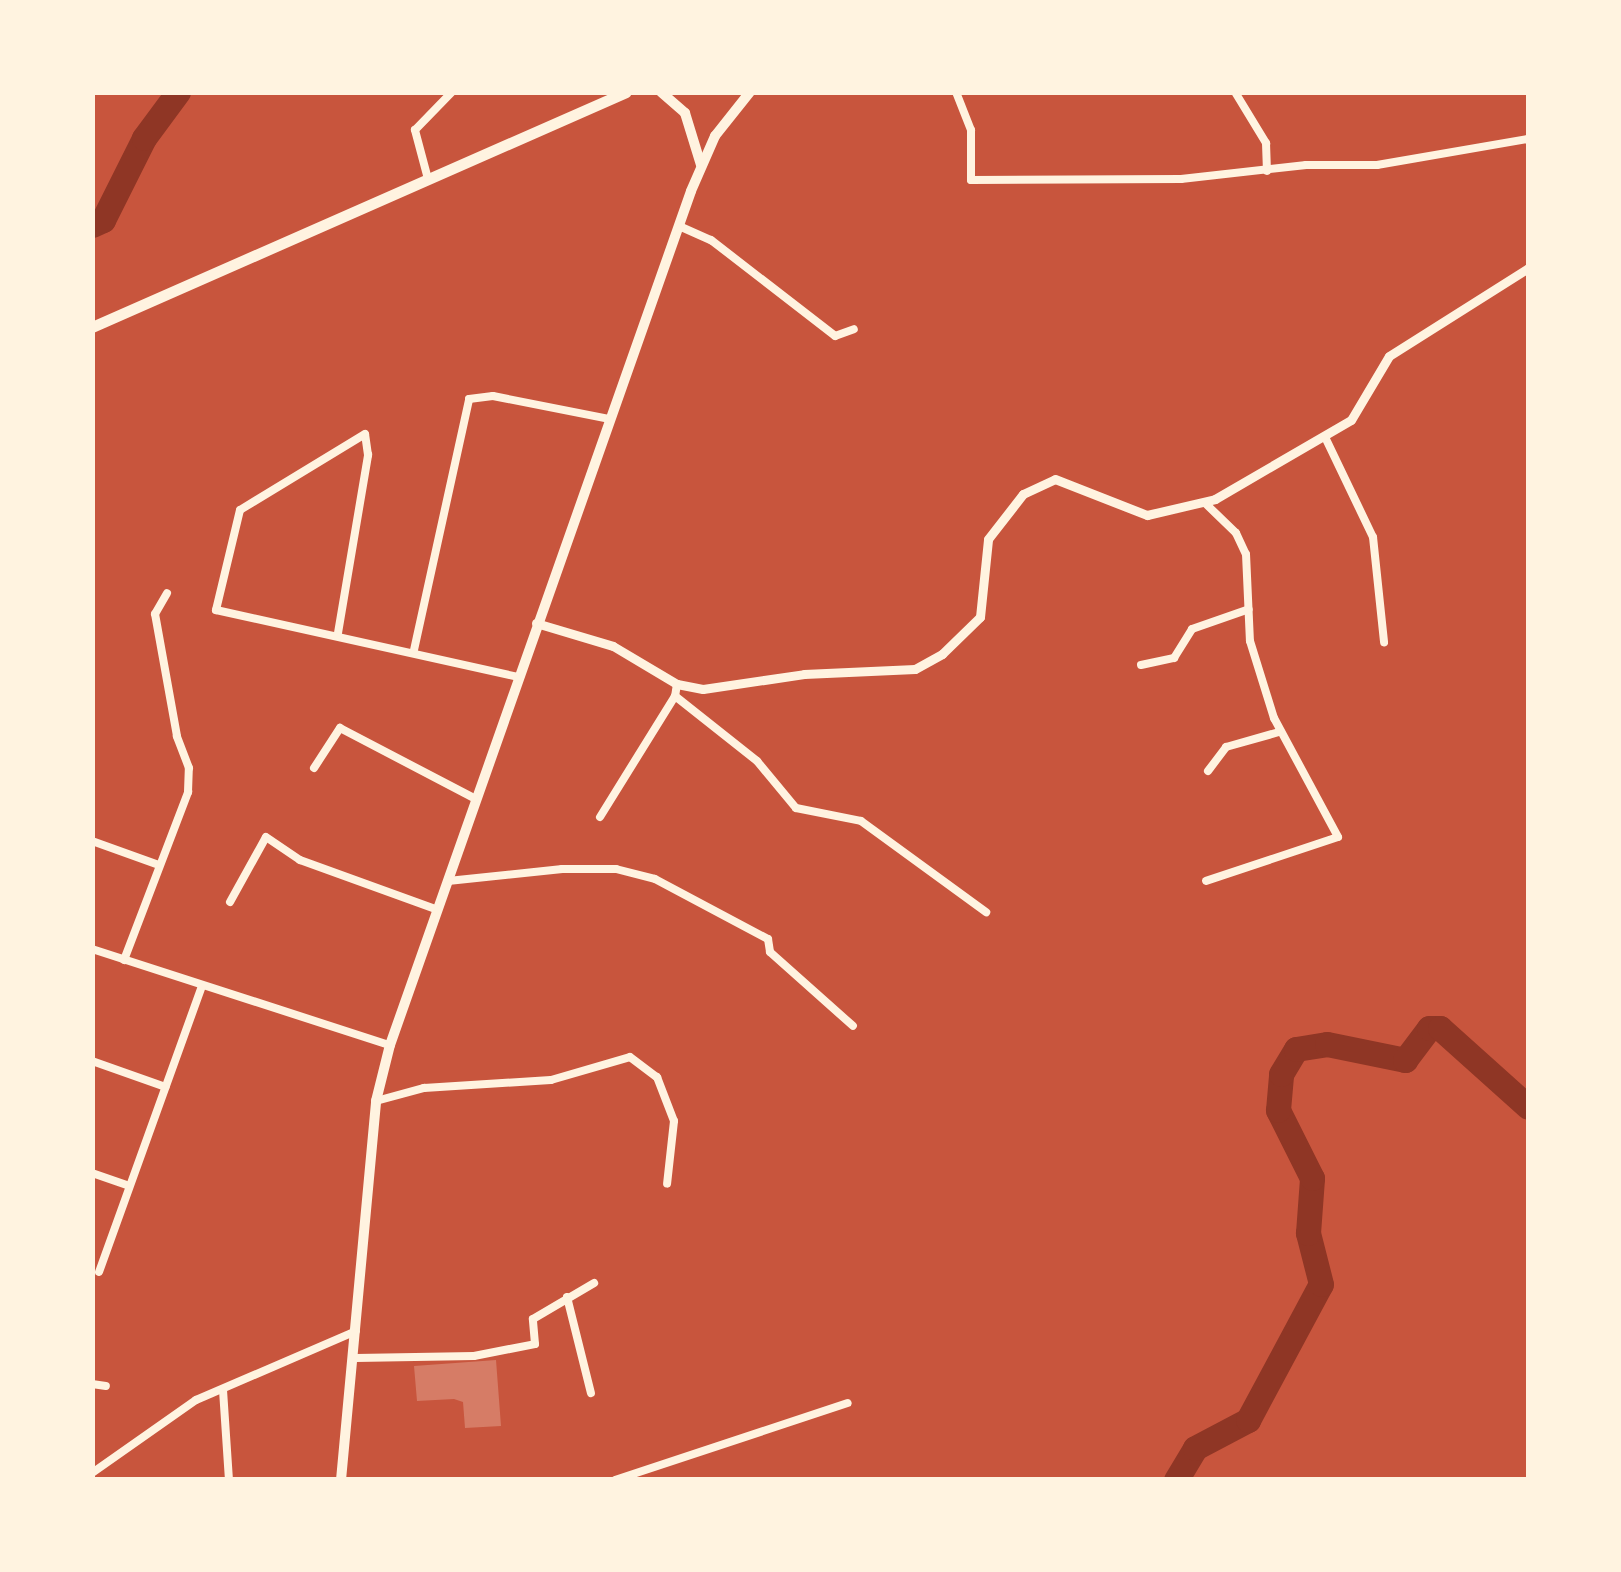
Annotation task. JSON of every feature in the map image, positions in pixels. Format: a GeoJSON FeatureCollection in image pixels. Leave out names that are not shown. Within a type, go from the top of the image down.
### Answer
{"type":"FeatureCollection","features":[{"type":"Feature","properties":{"kind":"main road"},"geometry":{"type":"LineString","coordinates":[[92,328],[626,92]]}},
{"type":"Feature","properties":{"kind":"main road"},"geometry":{"type":"LineString","coordinates":[[661,92],[684,113],[702,166]]}},
{"type":"Feature","properties":{"kind":"main road"},"geometry":{"type":"LineString","coordinates":[[341,1480],[359,1329],[376,1101],[390,1045],[679,226],[702,166],[750,92]]}},
{"type":"Feature","properties":{"kind":"street"},"geometry":{"type":"LineString","coordinates":[[428,178],[415,130],[452,92]]}},
{"type":"Feature","properties":{"kind":"street"},"geometry":{"type":"LineString","coordinates":[[956,92],[971,130],[971,180],[1182,179],[1446,158],[1528,139]]}},
{"type":"Feature","properties":{"kind":"street"},"geometry":{"type":"LineString","coordinates":[[1236,92],[1266,143],[1268,171]]}},
{"type":"Feature","properties":{"kind":"street"},"geometry":{"type":"LineString","coordinates":[[679,226],[711,240],[835,336],[854,329]]}},
{"type":"Feature","properties":{"kind":"street"},"geometry":{"type":"LineString","coordinates":[[536,623],[613,646],[677,684],[703,689],[804,674],[914,668],[928,661],[980,617],[988,539],[1022,494],[1056,479],[1148,515],[1205,503],[1351,420],[1389,356],[1528,268]]}},
{"type":"Feature","properties":{"kind":"street"},"geometry":{"type":"LineString","coordinates":[[414,650],[470,399],[493,396],[609,419]]}},
{"type":"Feature","properties":{"kind":"street"},"geometry":{"type":"LineString","coordinates":[[338,633],[368,455],[366,434],[240,510],[216,610],[338,633],[517,677]]}},
{"type":"Feature","properties":{"kind":"street"},"geometry":{"type":"LineString","coordinates":[[1325,437],[1373,537],[1384,642]]}},
{"type":"Feature","properties":{"kind":"street"},"geometry":{"type":"LineString","coordinates":[[1205,503],[1246,554],[1250,640],[1279,732],[1338,837],[1206,881]]}},
{"type":"Feature","properties":{"kind":"street"},"geometry":{"type":"LineString","coordinates":[[124,960],[189,782],[155,614],[167,592]]}},
{"type":"Feature","properties":{"kind":"street"},"geometry":{"type":"LineString","coordinates":[[1141,665],[1174,658],[1192,630],[1250,609]]}},
{"type":"Feature","properties":{"kind":"street"},"geometry":{"type":"LineString","coordinates":[[600,817],[675,696],[677,684]]}},
{"type":"Feature","properties":{"kind":"street"},"geometry":{"type":"LineString","coordinates":[[675,696],[757,761],[796,808],[861,821],[986,912]]}},
{"type":"Feature","properties":{"kind":"street"},"geometry":{"type":"LineString","coordinates":[[314,768],[340,728],[476,799]]}},
{"type":"Feature","properties":{"kind":"street"},"geometry":{"type":"LineString","coordinates":[[1208,771],[1226,747],[1279,732]]}},
{"type":"Feature","properties":{"kind":"street"},"geometry":{"type":"LineString","coordinates":[[230,902],[266,837],[300,860],[435,910]]}},
{"type":"Feature","properties":{"kind":"street"},"geometry":{"type":"LineString","coordinates":[[92,841],[159,865]]}},
{"type":"Feature","properties":{"kind":"street"},"geometry":{"type":"LineString","coordinates":[[448,881],[562,869],[616,869],[655,879],[768,939],[770,952],[854,1026]]}},
{"type":"Feature","properties":{"kind":"street"},"geometry":{"type":"LineString","coordinates":[[92,950],[201,988],[390,1045]]}},
{"type":"Feature","properties":{"kind":"street"},"geometry":{"type":"LineString","coordinates":[[99,1272],[201,988]]}},
{"type":"Feature","properties":{"kind":"street"},"geometry":{"type":"LineString","coordinates":[[376,1101],[424,1088],[551,1080],[630,1057],[657,1078],[674,1121],[667,1184]]}},
{"type":"Feature","properties":{"kind":"street"},"geometry":{"type":"LineString","coordinates":[[92,1061],[166,1088]]}},
{"type":"Feature","properties":{"kind":"street"},"geometry":{"type":"LineString","coordinates":[[92,1173],[129,1186]]}},
{"type":"Feature","properties":{"kind":"street"},"geometry":{"type":"LineString","coordinates":[[356,1358],[474,1356],[535,1344],[532,1319],[594,1282]]}},
{"type":"Feature","properties":{"kind":"street"},"geometry":{"type":"LineString","coordinates":[[567,1297],[591,1393]]}},
{"type":"Feature","properties":{"kind":"street"},"geometry":{"type":"LineString","coordinates":[[92,1472],[196,1400],[359,1329]]}},
{"type":"Feature","properties":{"kind":"street"},"geometry":{"type":"LineString","coordinates":[[92,1384],[106,1386]]}},
{"type":"Feature","properties":{"kind":"street"},"geometry":{"type":"LineString","coordinates":[[223,1390],[229,1480]]}},
{"type":"Feature","properties":{"kind":"street"},"geometry":{"type":"LineString","coordinates":[[615,1480],[848,1403]]}},
{"type":"Feature","properties":{"kind":"building"},"geometry":{"type":"Polygon","coordinates":[[[496,1360],[501,1426],[465,1428],[463,1402],[454,1399],[417,1401],[414,1366],[496,1360]]]}},
{"type":"Feature","properties":{"kind":"waterway"},"geometry":{"type":"LineString","coordinates":[[92,225],[103,220],[144,138],[178,92]]}},
{"type":"Feature","properties":{"kind":"waterway"},"geometry":{"type":"LineString","coordinates":[[1176,1480],[1195,1448],[1248,1420],[1321,1284],[1308,1233],[1312,1178],[1278,1110],[1281,1074],[1296,1049],[1327,1044],[1405,1060],[1429,1028],[1440,1028],[1528,1107]]}}]}
